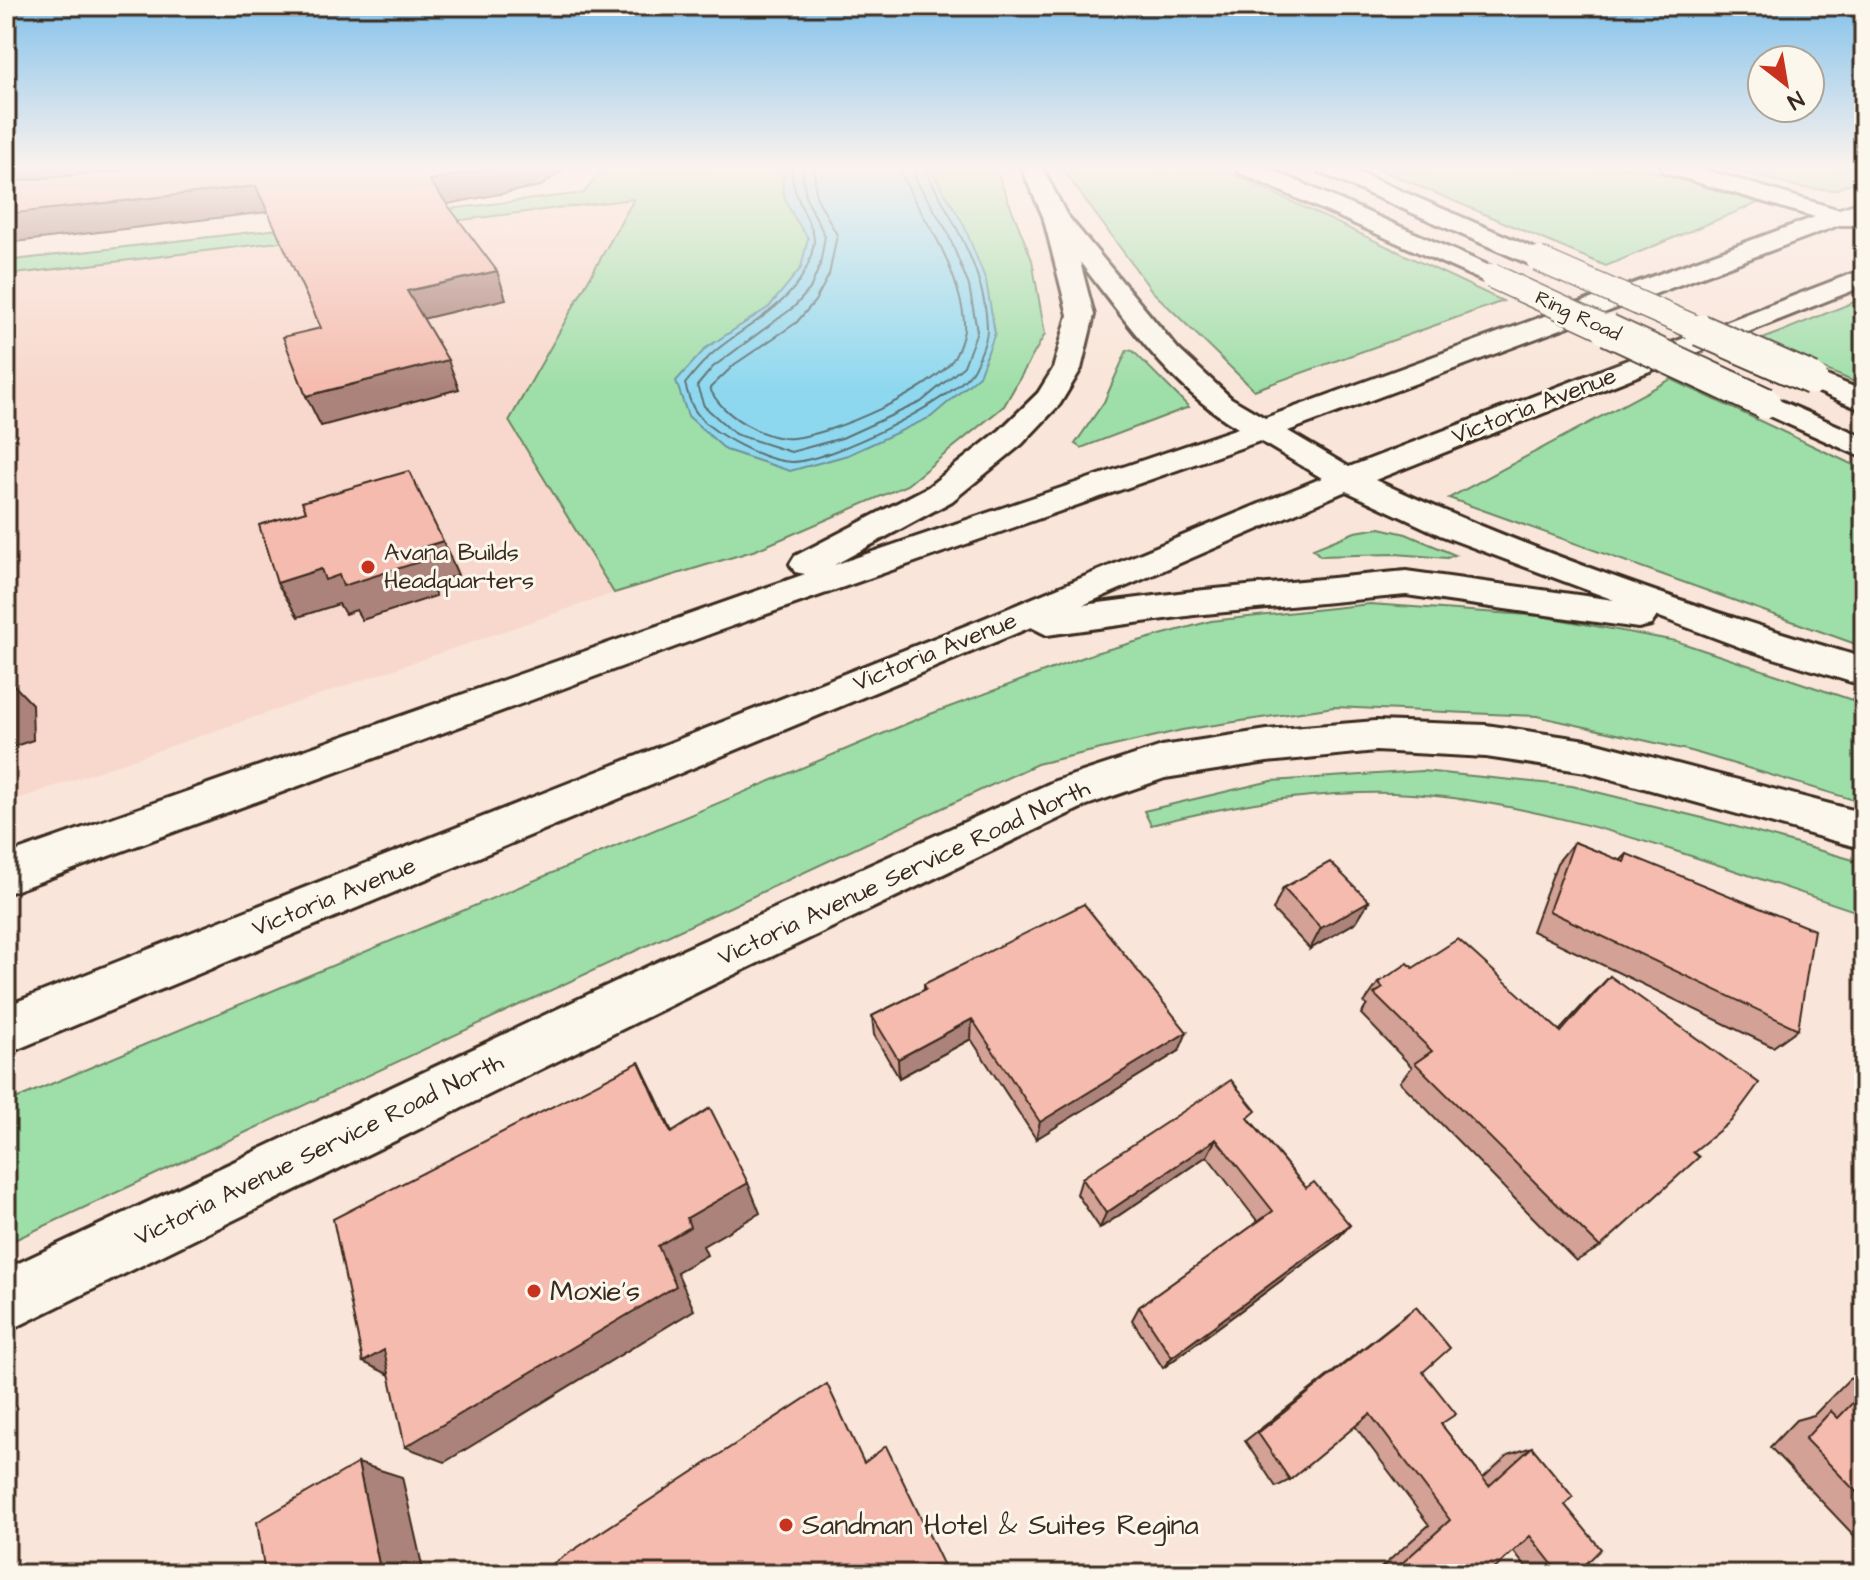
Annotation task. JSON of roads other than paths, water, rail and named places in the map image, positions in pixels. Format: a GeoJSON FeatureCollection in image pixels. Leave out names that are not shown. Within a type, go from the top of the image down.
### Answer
{"type":"FeatureCollection","features":[{"type":"Feature","properties":{"kind":"main road"},"geometry":{"type":"LineString","coordinates":[[705,622],[940,494],[1011,437],[1049,398],[1067,369],[1081,315],[1061,241]]}},
{"type":"Feature","properties":{"kind":"main road"},"geometry":{"type":"LineString","coordinates":[[1075,241],[1168,355],[1220,404],[1347,479],[1452,528],[1759,640],[1864,672]]}},
{"type":"Feature","properties":{"kind":"main road","name":"Ring Road"},"geometry":{"type":"LineString","coordinates":[[1412,241],[1864,449]]}},
{"type":"Feature","properties":{"kind":"main road","name":"Ring Road"},"geometry":{"type":"LineString","coordinates":[[1496,241],[1864,402]]}},
{"type":"Feature","properties":{"kind":"main road"},"geometry":{"type":"LineString","coordinates":[[6,875],[705,622],[1261,430],[1785,241]]}},
{"type":"Feature","properties":{"kind":"main road","name":"Victoria Avenue"},"geometry":{"type":"LineString","coordinates":[[6,1030],[993,629],[1347,479],[1864,277]]}},
{"type":"Feature","properties":{"kind":"main road"},"geometry":{"type":"LineString","coordinates":[[993,629],[1194,603],[1406,583],[1610,611],[1759,640]]}},
{"type":"Feature","properties":{"kind":"main road","name":"Victoria Avenue Service Road North"},"geometry":{"type":"LineString","coordinates":[[6,1301],[690,971],[1071,793],[1162,762],[1267,746],[1376,736],[1486,741],[1586,756],[1864,831]]}},
{"type":"Feature","properties":{"kind":"water"},"geometry":{"type":"Polygon","coordinates":[[[807,241],[970,241],[986,281],[995,333],[979,376],[931,417],[848,455],[790,471],[726,450],[688,416],[676,381],[706,348],[769,307],[801,268],[807,241]]]}},
{"type":"Feature","properties":{"kind":"place","name":"Avana Builds Headquarters"},"geometry":{"type":"Point","coordinates":[368,567]}},
{"type":"Feature","properties":{"kind":"place","name":"Moxie's"},"geometry":{"type":"Point","coordinates":[534,1291]}},
{"type":"Feature","properties":{"kind":"place","name":"Sandman Hotel & Suites Regina"},"geometry":{"type":"Point","coordinates":[786,1525]}}]}
